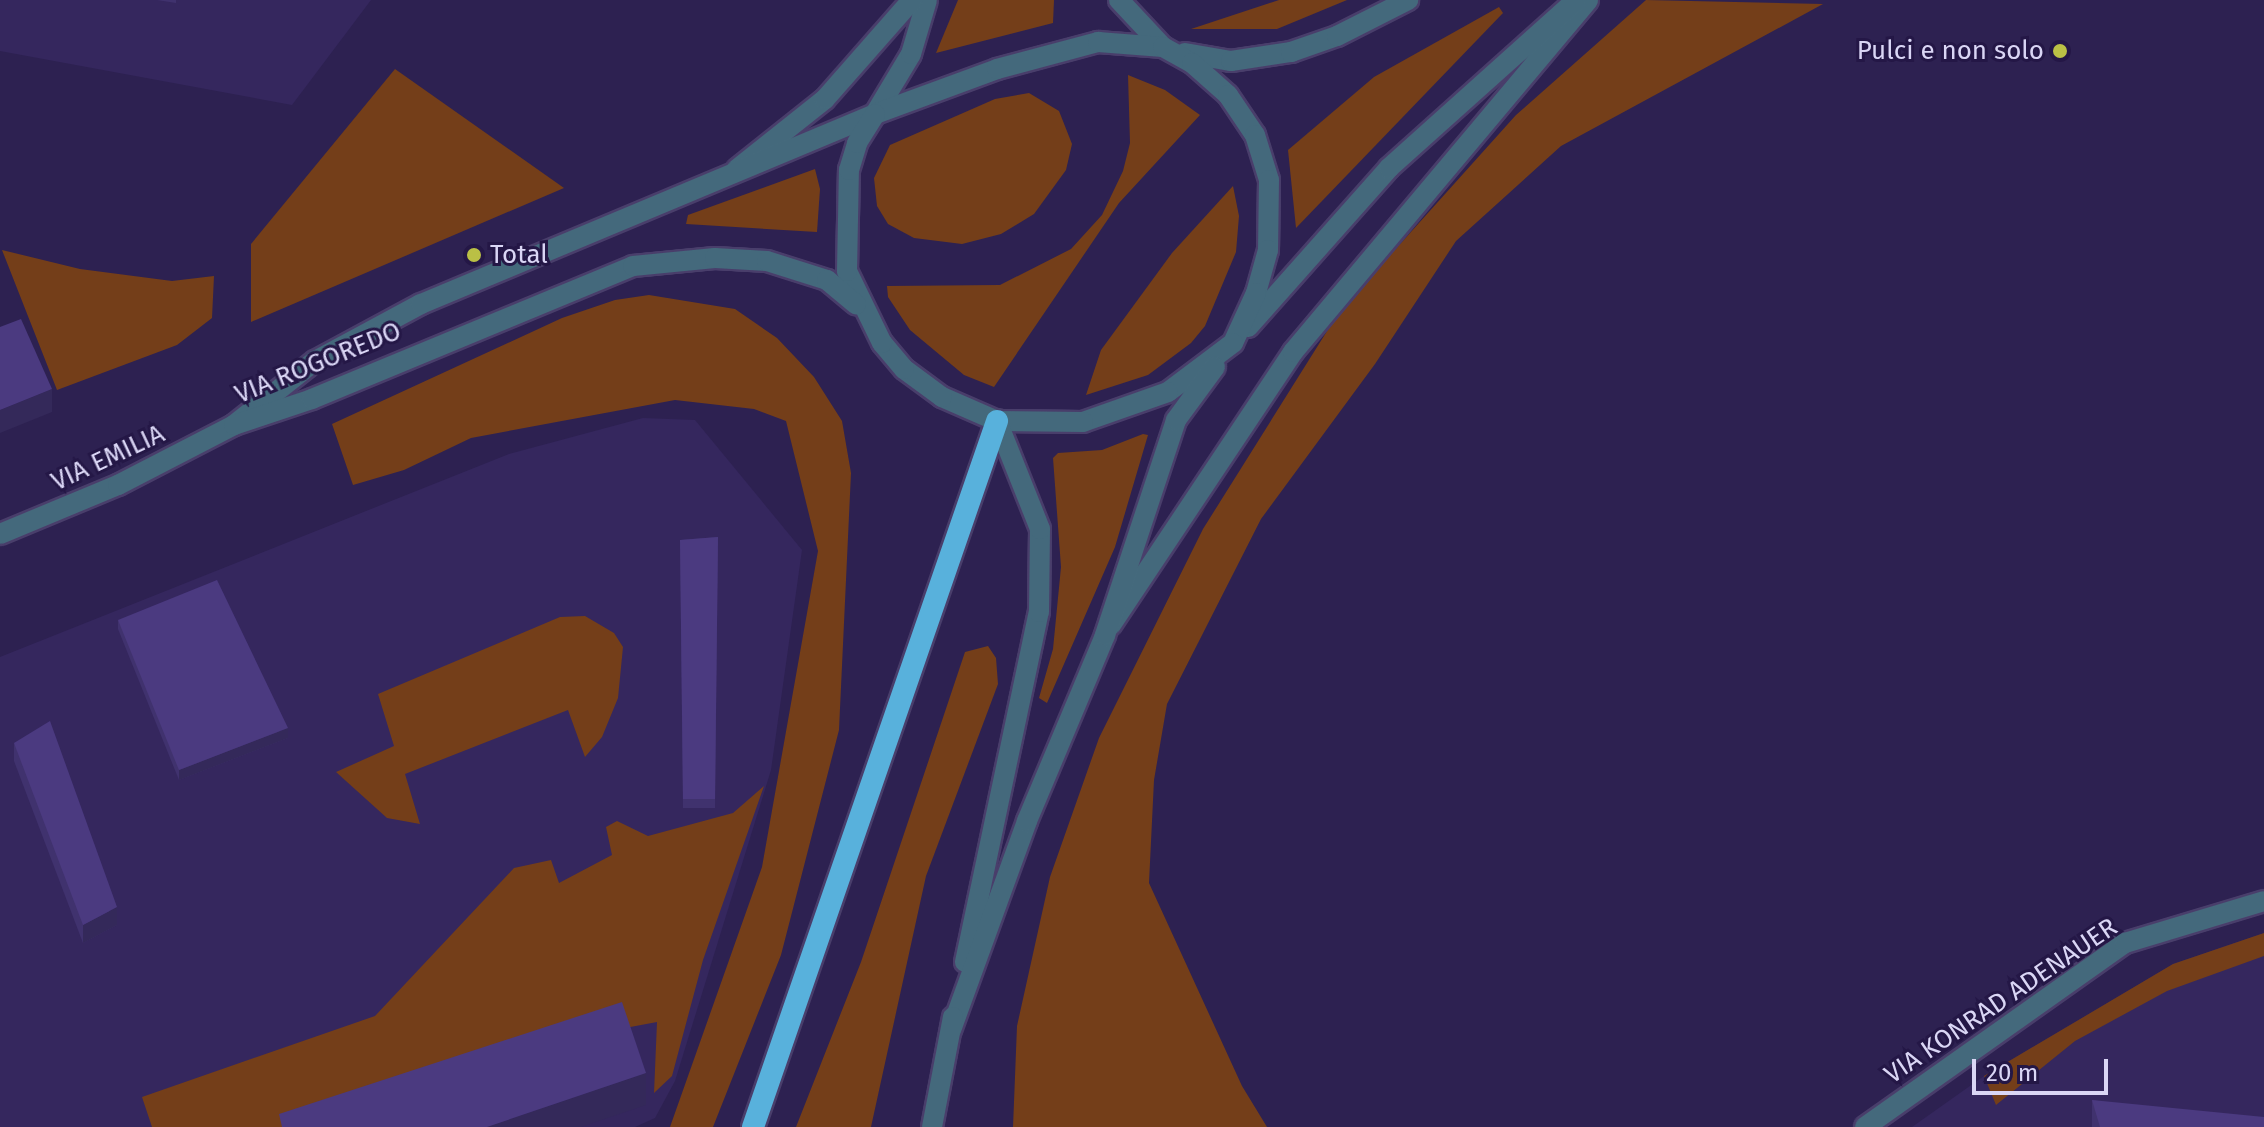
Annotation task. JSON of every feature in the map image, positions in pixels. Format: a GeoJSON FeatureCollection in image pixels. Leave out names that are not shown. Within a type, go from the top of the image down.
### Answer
{"type":"FeatureCollection","features":[{"type":"Feature","properties":{"kind":"highway"},"geometry":{"type":"LineString","coordinates":[[753,1127],[997,421]]}},
{"type":"Feature","properties":{"kind":"street"},"geometry":{"type":"LineString","coordinates":[[735,170],[825,99],[912,0]]}},
{"type":"Feature","properties":{"kind":"street"},"geometry":{"type":"LineString","coordinates":[[927,0],[911,54],[852,155],[845,208],[847,271],[862,311],[893,357],[920,382],[997,421],[1083,422],[1148,401],[1195,375],[1233,343],[1256,293],[1268,250],[1271,207],[1264,155],[1237,106],[1217,83],[1163,47],[1119,0]]}},
{"type":"Feature","properties":{"kind":"street"},"geometry":{"type":"LineString","coordinates":[[1163,47],[1217,60],[1291,52],[1337,36],[1408,0]]}},
{"type":"Feature","properties":{"kind":"street"},"geometry":{"type":"LineString","coordinates":[[951,1030],[1027,821],[1105,635],[1176,420],[1233,343],[1389,168],[1576,0]]}},
{"type":"Feature","properties":{"kind":"street"},"geometry":{"type":"LineString","coordinates":[[1105,635],[1293,352],[1588,0]]}},
{"type":"Feature","properties":{"kind":"street","name":"VIA ROGOREDO"},"geometry":{"type":"LineString","coordinates":[[234,425],[356,335],[735,170],[875,114],[1049,52],[1098,42],[1163,47]]}},
{"type":"Feature","properties":{"kind":"street","name":"VIA ROGOREDO"},"geometry":{"type":"LineString","coordinates":[[234,425],[312,399],[633,266],[715,258],[767,261],[827,280],[862,311]]}},
{"type":"Feature","properties":{"kind":"street"},"geometry":{"type":"LineString","coordinates":[[932,1127],[1039,612],[1040,529],[997,421]]}},
{"type":"Feature","properties":{"kind":"street","name":"VIA EMILIA"},"geometry":{"type":"LineString","coordinates":[[0,534],[140,475],[234,425]]}},
{"type":"Feature","properties":{"kind":"street","name":"VIA KONRAD ADENAUER"},"geometry":{"type":"LineString","coordinates":[[1865,1127],[2125,943],[2264,901]]}},
{"type":"Feature","properties":{"kind":"shaded area"},"geometry":{"type":"Polygon","coordinates":[[[0,0],[371,0],[292,105],[0,51],[0,0]]]}},
{"type":"Feature","properties":{"kind":"shaded area"},"geometry":{"type":"Polygon","coordinates":[[[958,0],[1054,0],[1053,23],[936,53],[958,0]]]}},
{"type":"Feature","properties":{"kind":"shaded area"},"geometry":{"type":"Polygon","coordinates":[[[1279,0],[1347,0],[1277,29],[1191,29],[1279,0]]]}},
{"type":"Feature","properties":{"kind":"shaded area"},"geometry":{"type":"Polygon","coordinates":[[[1646,0],[1823,4],[1561,146],[1456,241],[1375,364],[1261,519],[1167,704],[1154,780],[1149,883],[1242,1086],[1267,1127],[1013,1127],[1017,1026],[1050,877],[1099,738],[1203,529],[1339,312],[1516,115],[1646,0]]]}},
{"type":"Feature","properties":{"kind":"shaded area"},"geometry":{"type":"Polygon","coordinates":[[[1499,7],[1503,13],[1296,228],[1288,150],[1374,77],[1499,7]]]}},
{"type":"Feature","properties":{"kind":"shaded area"},"geometry":{"type":"Polygon","coordinates":[[[395,69],[564,188],[251,322],[251,244],[395,69]]]}},
{"type":"Feature","properties":{"kind":"shaded area"},"geometry":{"type":"Polygon","coordinates":[[[1128,75],[1165,90],[1200,115],[1119,203],[994,387],[964,375],[910,330],[888,297],[887,286],[1000,285],[1071,249],[1102,215],[1123,171],[1130,143],[1128,75]]]}},
{"type":"Feature","properties":{"kind":"shaded area"},"geometry":{"type":"Polygon","coordinates":[[[1029,93],[1059,111],[1072,144],[1066,170],[1034,214],[1001,234],[962,244],[914,238],[888,224],[877,206],[874,178],[890,145],[995,99],[1029,93]]]}},
{"type":"Feature","properties":{"kind":"shaded area"},"geometry":{"type":"Polygon","coordinates":[[[815,169],[820,189],[817,232],[686,224],[688,215],[815,169]]]}},
{"type":"Feature","properties":{"kind":"shaded area"},"geometry":{"type":"Polygon","coordinates":[[[1233,186],[1239,216],[1236,252],[1205,326],[1191,343],[1148,375],[1086,395],[1101,350],[1172,253],[1233,186]]]}},
{"type":"Feature","properties":{"kind":"shaded area"},"geometry":{"type":"Polygon","coordinates":[[[2,250],[80,269],[172,281],[214,276],[212,318],[177,345],[57,390],[2,250]]]}},
{"type":"Feature","properties":{"kind":"shaded area"},"geometry":{"type":"Polygon","coordinates":[[[649,295],[735,309],[777,338],[814,377],[842,421],[851,473],[839,730],[781,955],[713,1127],[670,1127],[762,867],[818,551],[786,421],[754,409],[675,400],[471,438],[404,470],[353,485],[332,424],[562,318],[615,300],[649,295]]]}},
{"type":"Feature","properties":{"kind":"shaded area"},"geometry":{"type":"Polygon","coordinates":[[[643,418],[695,420],[802,550],[771,770],[675,1081],[655,1118],[635,1127],[0,1127],[0,657],[509,454],[643,418]]]}},
{"type":"Feature","properties":{"kind":"shaded area"},"geometry":{"type":"Polygon","coordinates":[[[1143,434],[1148,435],[1115,547],[1047,703],[1039,698],[1053,649],[1061,567],[1053,458],[1058,453],[1102,450],[1143,434]]]}},
{"type":"Feature","properties":{"kind":"shaded area"},"geometry":{"type":"Polygon","coordinates":[[[585,616],[614,633],[623,647],[618,698],[602,737],[585,757],[568,710],[405,774],[420,824],[387,818],[336,772],[394,746],[378,694],[560,617],[585,616]]]}},
{"type":"Feature","properties":{"kind":"shaded area"},"geometry":{"type":"Polygon","coordinates":[[[988,646],[996,658],[998,684],[926,876],[871,1127],[796,1127],[861,962],[965,652],[988,646]]]}},
{"type":"Feature","properties":{"kind":"shaded area"},"geometry":{"type":"Polygon","coordinates":[[[764,786],[703,960],[672,1076],[654,1093],[657,1022],[625,1028],[339,1127],[152,1127],[142,1097],[375,1016],[514,868],[551,860],[559,883],[612,855],[606,827],[617,821],[648,836],[733,813],[764,786]]]}},
{"type":"Feature","properties":{"kind":"shaded area"},"geometry":{"type":"Polygon","coordinates":[[[2264,933],[2264,1127],[1912,1127],[1984,1076],[2173,964],[2264,933]]]}},
{"type":"Feature","properties":{"kind":"shaded area"},"geometry":{"type":"Polygon","coordinates":[[[2264,933],[2264,956],[2167,991],[2075,1041],[1996,1105],[1984,1076],[2173,964],[2264,933]]]}},
{"type":"Feature","properties":{"kind":"building"},"geometry":{"type":"Polygon","coordinates":[[[21,319],[52,389],[0,410],[0,327],[21,319]]]}},
{"type":"Feature","properties":{"kind":"building"},"geometry":{"type":"Polygon","coordinates":[[[718,537],[715,799],[683,799],[680,540],[718,537]]]}},
{"type":"Feature","properties":{"kind":"building"},"geometry":{"type":"Polygon","coordinates":[[[217,580],[288,728],[179,770],[118,620],[217,580]]]}},
{"type":"Feature","properties":{"kind":"building"},"geometry":{"type":"Polygon","coordinates":[[[50,721],[117,907],[83,925],[14,743],[50,721]]]}},
{"type":"Feature","properties":{"kind":"building"},"geometry":{"type":"Polygon","coordinates":[[[622,1002],[646,1073],[487,1127],[282,1127],[279,1114],[622,1002]]]}},
{"type":"Feature","properties":{"kind":"building"},"geometry":{"type":"Polygon","coordinates":[[[2092,1100],[2264,1117],[2264,1127],[2100,1127],[2092,1100]]]}},
{"type":"Feature","properties":{"kind":"place","name":"Pulci e non solo"},"geometry":{"type":"Point","coordinates":[2060,51]}},
{"type":"Feature","properties":{"kind":"place","name":"Total"},"geometry":{"type":"Point","coordinates":[474,255]}}]}
